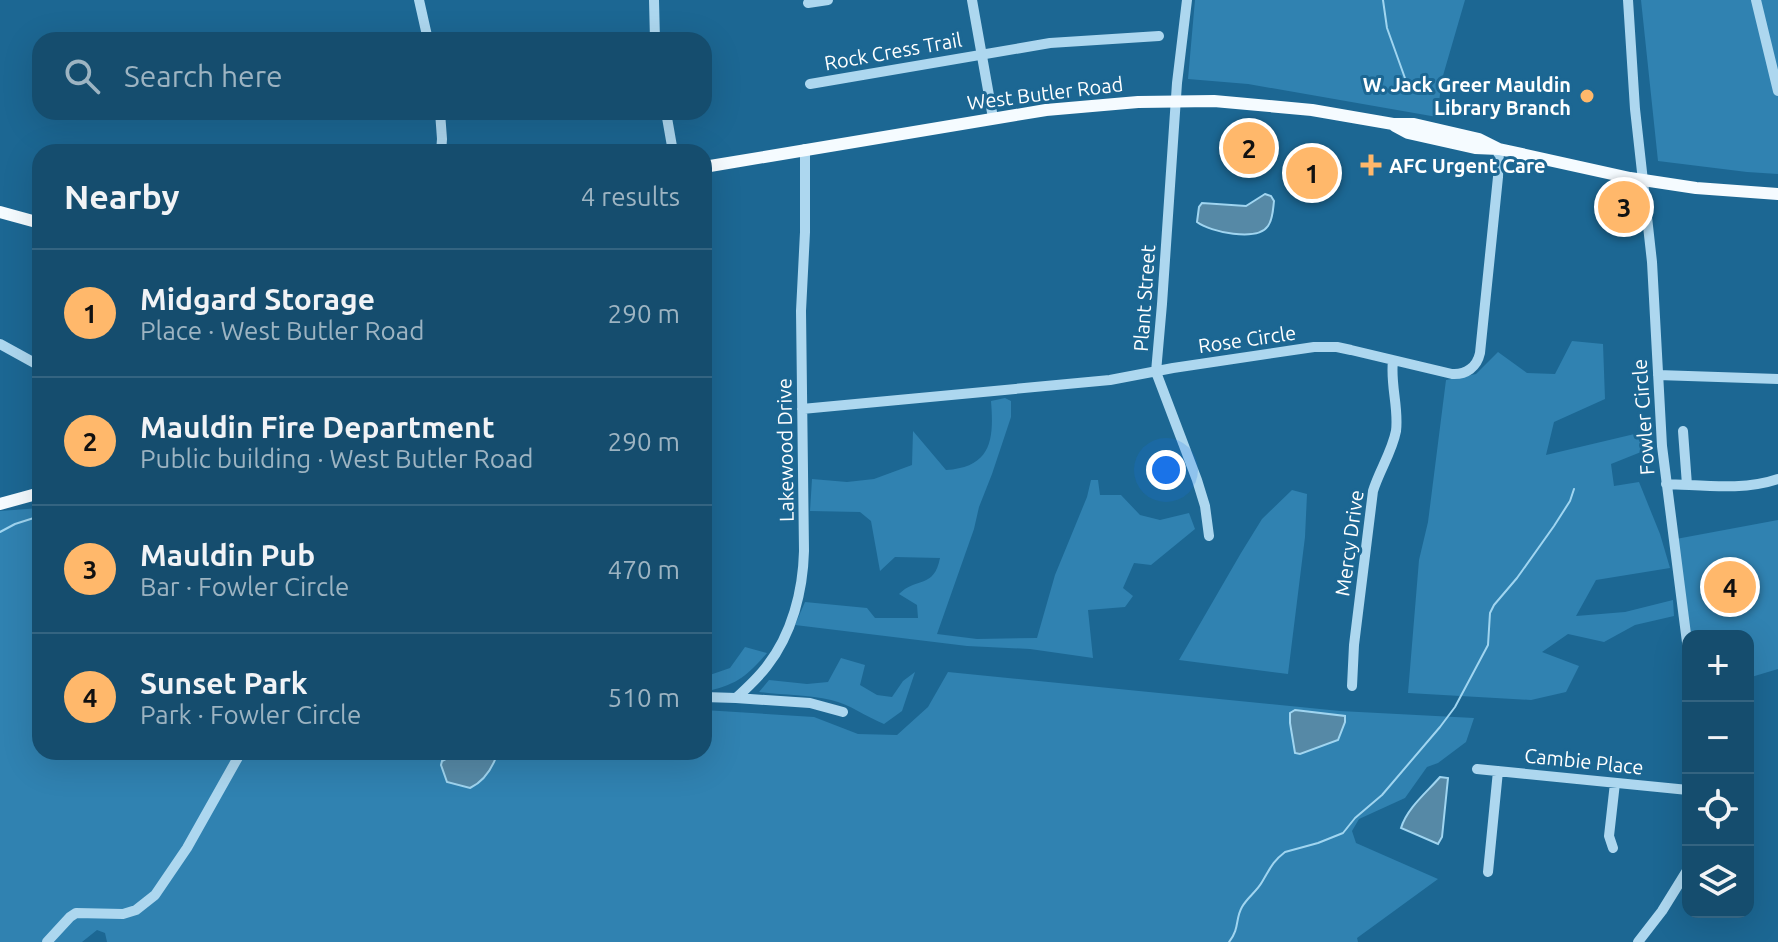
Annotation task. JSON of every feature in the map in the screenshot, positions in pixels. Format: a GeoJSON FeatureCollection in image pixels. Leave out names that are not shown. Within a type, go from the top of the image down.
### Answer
{"type":"FeatureCollection","features":[{"type":"Feature","properties":{"kind":"main road","name":"West Butler Road"},"geometry":{"type":"LineString","coordinates":[[712,166],[993,118],[1093,105],[1214,101],[1288,107],[1393,124],[1414,124],[1479,139],[1499,149],[1644,180],[1696,188],[1778,194]]}},
{"type":"Feature","properties":{"kind":"main road"},"geometry":{"type":"LineString","coordinates":[[0,212],[32,221]]}},
{"type":"Feature","properties":{"kind":"main road"},"geometry":{"type":"LineString","coordinates":[[0,504],[32,495]]}},
{"type":"Feature","properties":{"kind":"street"},"geometry":{"type":"LineString","coordinates":[[419,0],[426,32]]}},
{"type":"Feature","properties":{"kind":"street"},"geometry":{"type":"LineString","coordinates":[[654,0],[655,32]]}},
{"type":"Feature","properties":{"kind":"street"},"geometry":{"type":"LineString","coordinates":[[808,3],[828,0]]}},
{"type":"Feature","properties":{"kind":"street"},"geometry":{"type":"LineString","coordinates":[[972,0],[993,118]]}},
{"type":"Feature","properties":{"kind":"street","name":"Plant Street"},"geometry":{"type":"LineString","coordinates":[[1187,0],[1175,102],[1156,372],[1197,480],[1209,536]]}},
{"type":"Feature","properties":{"kind":"street","name":"Fowler Circle"},"geometry":{"type":"LineString","coordinates":[[1628,0],[1635,109],[1652,262],[1666,484],[1685,630]]}},
{"type":"Feature","properties":{"kind":"street"},"geometry":{"type":"LineString","coordinates":[[1756,0],[1778,91]]}},
{"type":"Feature","properties":{"kind":"street","name":"Rock Cress Trail"},"geometry":{"type":"LineString","coordinates":[[810,84],[1050,43],[1159,36]]}},
{"type":"Feature","properties":{"kind":"street"},"geometry":{"type":"LineString","coordinates":[[441,120],[441,144]]}},
{"type":"Feature","properties":{"kind":"street"},"geometry":{"type":"LineString","coordinates":[[667,120],[672,144]]}},
{"type":"Feature","properties":{"kind":"street","name":"Lakewood Drive"},"geometry":{"type":"LineString","coordinates":[[736,698],[766,668],[777,651],[801,589],[804,551],[801,311],[805,149]]}},
{"type":"Feature","properties":{"kind":"street","name":"Rose Circle"},"geometry":{"type":"LineString","coordinates":[[802,409],[1110,380],[1314,347],[1337,347],[1455,375],[1469,371],[1479,358],[1499,149]]}},
{"type":"Feature","properties":{"kind":"street"},"geometry":{"type":"LineString","coordinates":[[0,344],[32,362]]}},
{"type":"Feature","properties":{"kind":"street","name":"Mercy Drive"},"geometry":{"type":"LineString","coordinates":[[1352,686],[1354,645],[1373,491],[1393,444],[1396,428],[1393,361]]}},
{"type":"Feature","properties":{"kind":"street"},"geometry":{"type":"LineString","coordinates":[[1658,375],[1778,379]]}},
{"type":"Feature","properties":{"kind":"street"},"geometry":{"type":"LineString","coordinates":[[1683,431],[1687,485]]}},
{"type":"Feature","properties":{"kind":"street"},"geometry":{"type":"LineString","coordinates":[[1666,484],[1729,486],[1768,483],[1778,479]]}},
{"type":"Feature","properties":{"kind":"street"},"geometry":{"type":"LineString","coordinates":[[712,697],[810,703],[843,712]]}},
{"type":"Feature","properties":{"kind":"street"},"geometry":{"type":"LineString","coordinates":[[47,942],[76,913],[123,914],[136,910],[155,895],[187,848],[236,760]]}},
{"type":"Feature","properties":{"kind":"street","name":"Cambie Place"},"geometry":{"type":"LineString","coordinates":[[1477,769],[1682,789]]}},
{"type":"Feature","properties":{"kind":"street"},"geometry":{"type":"LineString","coordinates":[[1488,872],[1498,771]]}},
{"type":"Feature","properties":{"kind":"street"},"geometry":{"type":"LineString","coordinates":[[1613,848],[1609,836],[1615,783]]}},
{"type":"Feature","properties":{"kind":"street"},"geometry":{"type":"LineString","coordinates":[[1638,942],[1682,879]]}},
{"type":"Feature","properties":{"kind":"shaded area"},"geometry":{"type":"Polygon","coordinates":[[[1195,0],[1465,0],[1442,79],[1437,117],[1248,84],[1188,79],[1195,0]]]}},
{"type":"Feature","properties":{"kind":"shaded area"},"geometry":{"type":"Polygon","coordinates":[[[1641,0],[1778,0],[1778,174],[1658,161],[1641,0]]]}},
{"type":"Feature","properties":{"kind":"shaded area"},"geometry":{"type":"Polygon","coordinates":[[[1265,194],[1274,201],[1271,220],[1262,231],[1233,234],[1197,222],[1202,203],[1246,206],[1265,194]]]}},
{"type":"Feature","properties":{"kind":"shaded area"},"geometry":{"type":"Polygon","coordinates":[[[1572,341],[1603,344],[1605,399],[1554,422],[1546,455],[1643,432],[1646,450],[1611,464],[1614,486],[1639,482],[1670,568],[1596,580],[1576,616],[1625,612],[1673,600],[1674,616],[1635,625],[1604,642],[1568,634],[1542,652],[1579,666],[1566,692],[1531,700],[1408,693],[1419,560],[1428,522],[1446,380],[1476,374],[1498,352],[1527,373],[1555,374],[1572,341]]]}},
{"type":"Feature","properties":{"kind":"shaded area"},"geometry":{"type":"Polygon","coordinates":[[[1005,398],[1011,401],[1011,417],[937,634],[977,639],[1037,638],[1055,575],[1091,480],[1098,480],[1100,495],[1121,495],[1140,515],[1160,520],[1189,513],[1195,529],[1151,565],[1134,563],[1123,588],[1133,596],[1125,607],[1088,610],[1093,658],[795,625],[805,602],[867,608],[875,618],[918,618],[917,605],[899,594],[929,579],[940,558],[895,557],[880,571],[871,521],[860,512],[810,511],[812,479],[847,482],[874,479],[912,465],[913,431],[946,470],[973,463],[987,449],[990,439],[991,401],[1005,398]]]}},
{"type":"Feature","properties":{"kind":"shaded area"},"geometry":{"type":"Polygon","coordinates":[[[1292,490],[1307,494],[1305,537],[1288,674],[1179,660],[1262,519],[1292,490]]]}},
{"type":"Feature","properties":{"kind":"shaded area"},"geometry":{"type":"Polygon","coordinates":[[[32,509],[32,760],[712,760],[712,711],[814,717],[858,734],[897,735],[928,707],[948,672],[1340,711],[1474,718],[1466,742],[1438,763],[1427,767],[1405,798],[1359,819],[1352,831],[1356,843],[1438,879],[1357,938],[1358,942],[107,942],[105,933],[97,930],[82,942],[0,942],[0,511],[32,509]]]}},
{"type":"Feature","properties":{"kind":"shaded area"},"geometry":{"type":"Polygon","coordinates":[[[1778,520],[1778,669],[1754,676],[1754,630],[1687,630],[1676,539],[1778,520]]]}},
{"type":"Feature","properties":{"kind":"shaded area"},"geometry":{"type":"Polygon","coordinates":[[[745,647],[767,653],[740,679],[712,690],[712,674],[730,668],[745,647]]]}},
{"type":"Feature","properties":{"kind":"shaded area"},"geometry":{"type":"Polygon","coordinates":[[[841,658],[865,665],[860,685],[877,695],[892,697],[903,681],[915,672],[902,711],[884,724],[831,700],[759,692],[769,680],[807,684],[828,682],[841,658]]]}},
{"type":"Feature","properties":{"kind":"shaded area"},"geometry":{"type":"Polygon","coordinates":[[[1295,710],[1345,716],[1338,740],[1300,754],[1295,753],[1290,713],[1295,710]]]}},
{"type":"Feature","properties":{"kind":"shaded area"},"geometry":{"type":"Polygon","coordinates":[[[495,760],[480,782],[470,788],[447,782],[442,761],[495,760]]]}},
{"type":"Feature","properties":{"kind":"shaded area"},"geometry":{"type":"Polygon","coordinates":[[[1440,777],[1448,778],[1442,837],[1438,844],[1401,828],[1413,807],[1440,777]]]}},
{"type":"Feature","properties":{"kind":"waterway"},"geometry":{"type":"LineString","coordinates":[[1383,0],[1387,28],[1406,81]]}},
{"type":"Feature","properties":{"kind":"waterway"},"geometry":{"type":"LineString","coordinates":[[1229,942],[1242,907],[1277,859],[1285,852],[1343,833],[1382,795],[1440,727],[1455,707],[1488,645],[1490,613],[1494,605],[1554,526],[1574,489]]}},
{"type":"Feature","properties":{"kind":"waterway"},"geometry":{"type":"LineString","coordinates":[[0,532],[32,519]]}},
{"type":"Feature","properties":{"kind":"place","name":"W. Jack Greer Mauldin Library Branch"},"geometry":{"type":"Point","coordinates":[1587,96]}},
{"type":"Feature","properties":{"kind":"place","name":"Mauldin Fire Department"},"geometry":{"type":"Point","coordinates":[1249,148]}},
{"type":"Feature","properties":{"kind":"place","name":"AFC Urgent Care"},"geometry":{"type":"Point","coordinates":[1371,165]}},
{"type":"Feature","properties":{"kind":"place","name":"Midgard Storage"},"geometry":{"type":"Point","coordinates":[1312,173]}},
{"type":"Feature","properties":{"kind":"place","name":"Mauldin Pub"},"geometry":{"type":"Point","coordinates":[1624,207]}},
{"type":"Feature","properties":{"kind":"place","name":"Sunset Park"},"geometry":{"type":"Point","coordinates":[1730,587]}}]}
